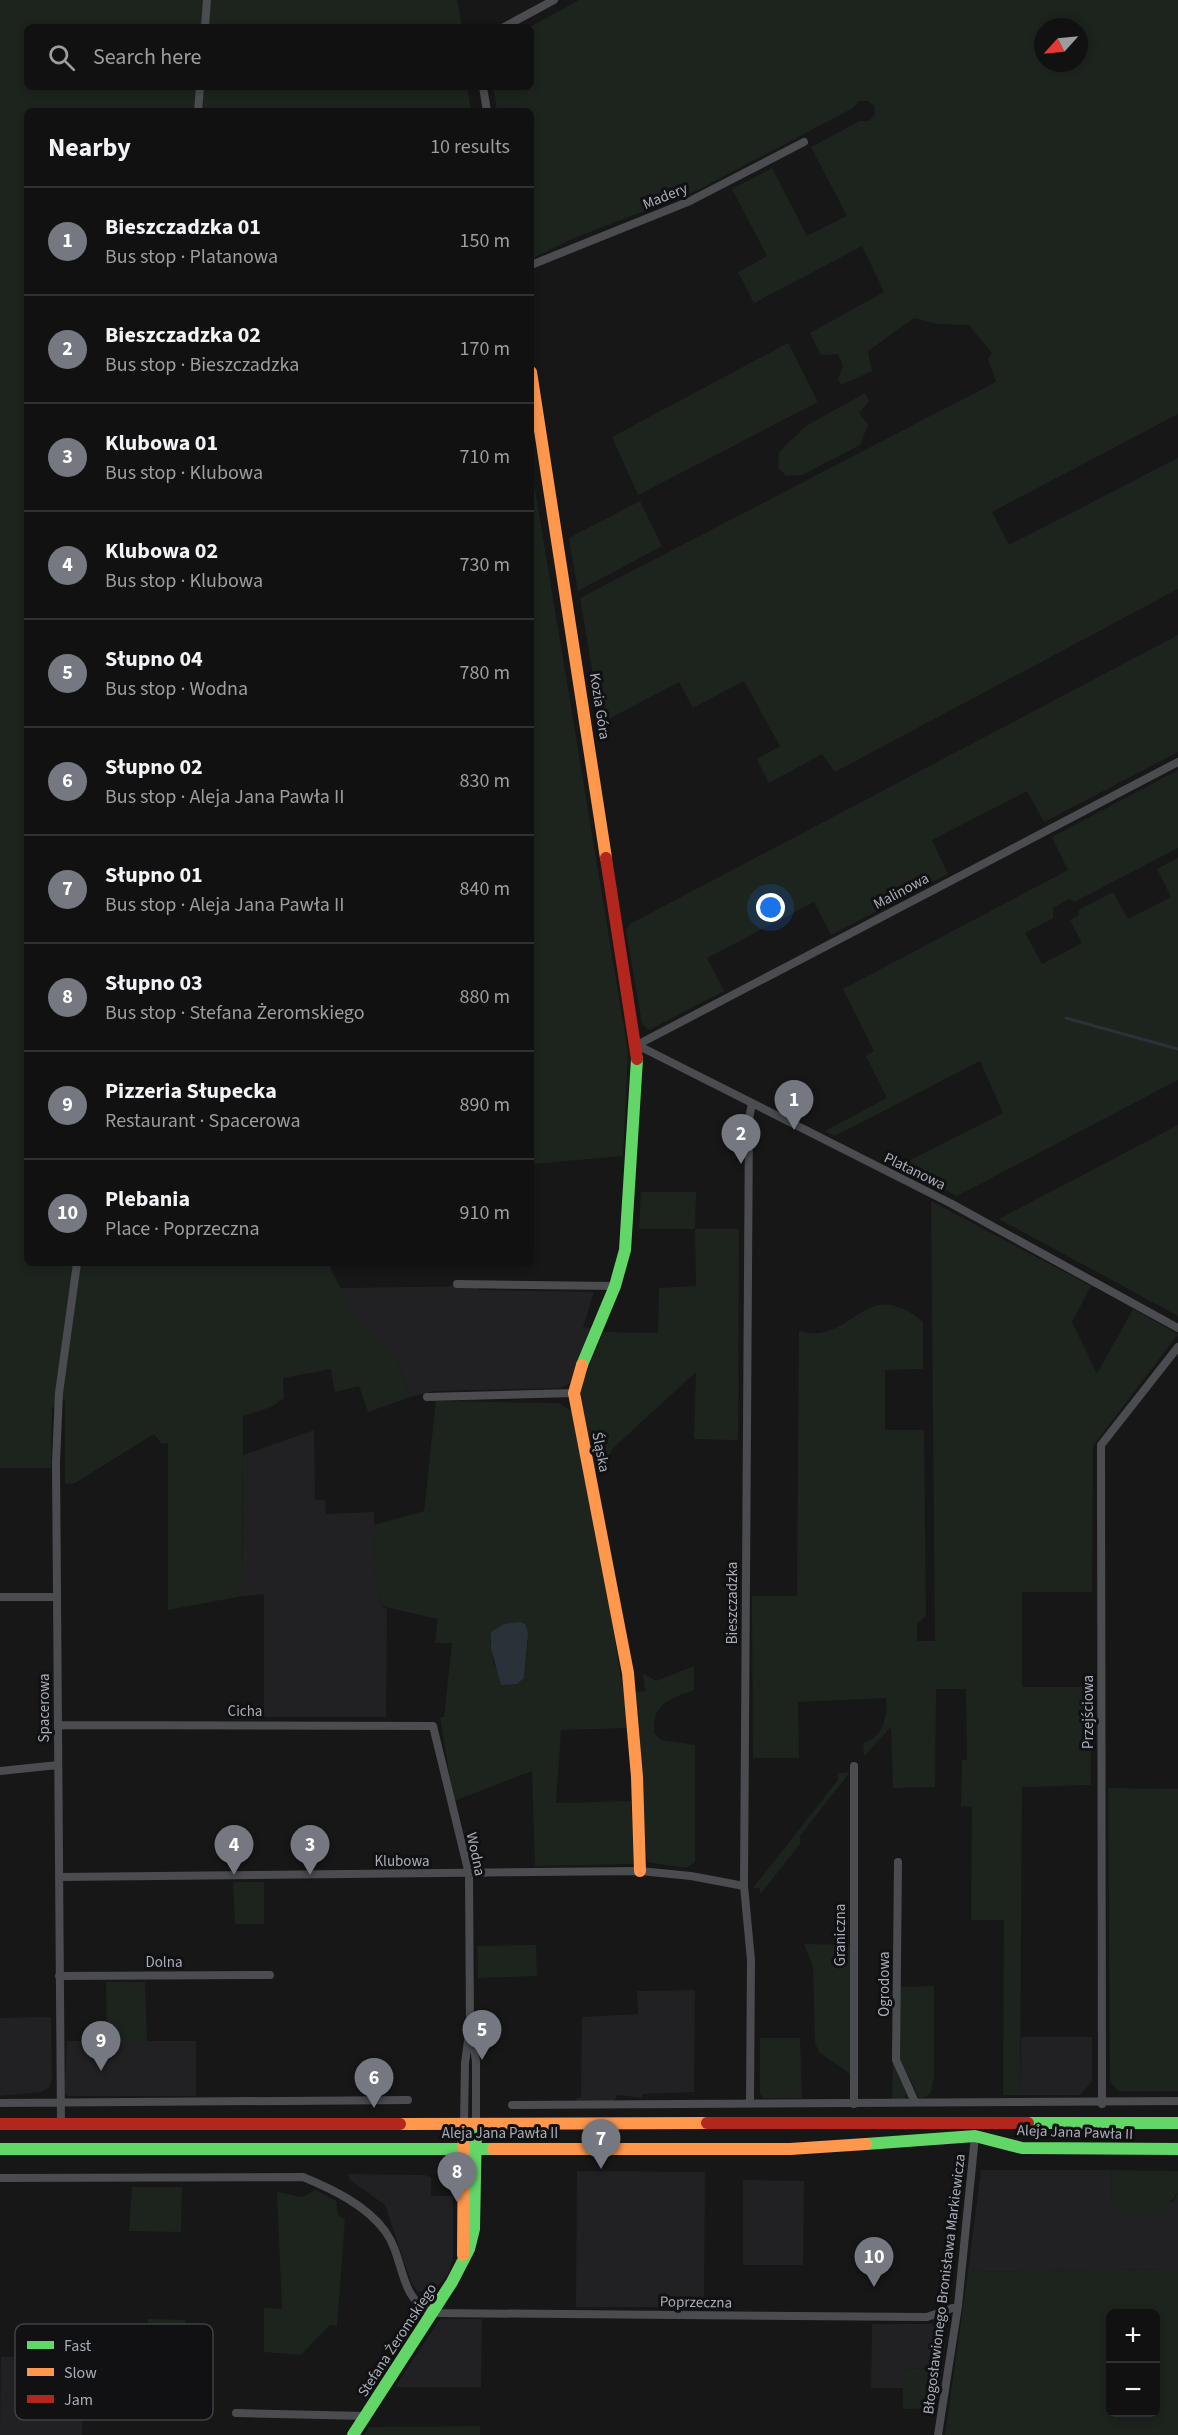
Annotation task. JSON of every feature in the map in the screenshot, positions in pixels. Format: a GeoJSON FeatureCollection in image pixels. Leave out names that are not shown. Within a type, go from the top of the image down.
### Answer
{"type":"FeatureCollection","features":[{"type":"Feature","properties":{"kind":"main road","name":"Kozia Góra"},"geometry":{"type":"LineString","coordinates":[[534,391],[637,1045]]}},
{"type":"Feature","properties":{"kind":"main road","name":"Śląska"},"geometry":{"type":"LineString","coordinates":[[637,1045],[626,1242],[615,1286],[586,1352],[574,1393],[628,1673],[637,1777],[640,1871]]}},
{"type":"Feature","properties":{"kind":"main road","name":"Aleja Jana Pawła II"},"geometry":{"type":"LineString","coordinates":[[0,2124],[1178,2123]]}},
{"type":"Feature","properties":{"kind":"main road","name":"Stefana Żeromskiego"},"geometry":{"type":"LineString","coordinates":[[352,2435],[432,2313],[463,2259],[474,2229],[470,2125]]}},
{"type":"Feature","properties":{"kind":"main road","name":"Aleja Jana Pawła II"},"geometry":{"type":"LineString","coordinates":[[0,2149],[790,2149],[975,2136],[1022,2148],[1178,2149]]}},
{"type":"Feature","properties":{"kind":"street"},"geometry":{"type":"LineString","coordinates":[[205,24],[207,0]]}},
{"type":"Feature","properties":{"kind":"street"},"geometry":{"type":"LineString","coordinates":[[510,24],[554,0]]}},
{"type":"Feature","properties":{"kind":"street"},"geometry":{"type":"LineString","coordinates":[[198,108],[200,90]]}},
{"type":"Feature","properties":{"kind":"street"},"geometry":{"type":"LineString","coordinates":[[484,90],[486,108]]}},
{"type":"Feature","properties":{"kind":"street","name":"Madery"},"geometry":{"type":"LineString","coordinates":[[534,264],[690,201],[804,142]]}},
{"type":"Feature","properties":{"kind":"street","name":"Malinowa"},"geometry":{"type":"LineString","coordinates":[[637,1045],[1178,762]]}},
{"type":"Feature","properties":{"kind":"street","name":"Platanowa"},"geometry":{"type":"LineString","coordinates":[[637,1045],[952,1204],[1178,1328]]}},
{"type":"Feature","properties":{"kind":"street","name":"Bieszczadzka"},"geometry":{"type":"LineString","coordinates":[[750,2102],[751,1960],[744,1886],[749,1119],[752,1103]]}},
{"type":"Feature","properties":{"kind":"street","name":"Spacerowa"},"geometry":{"type":"LineString","coordinates":[[61,2124],[56,1462],[59,1393],[77,1266]]}},
{"type":"Feature","properties":{"kind":"street"},"geometry":{"type":"LineString","coordinates":[[457,1284],[615,1286]]}},
{"type":"Feature","properties":{"kind":"street","name":"Przejściowa"},"geometry":{"type":"LineString","coordinates":[[1102,2104],[1101,1445],[1178,1347]]}},
{"type":"Feature","properties":{"kind":"street"},"geometry":{"type":"LineString","coordinates":[[427,1397],[574,1393]]}},
{"type":"Feature","properties":{"kind":"street"},"geometry":{"type":"LineString","coordinates":[[0,1597],[57,1597]]}},
{"type":"Feature","properties":{"kind":"street","name":"Cicha"},"geometry":{"type":"LineString","coordinates":[[58,1725],[433,1726]]}},
{"type":"Feature","properties":{"kind":"street","name":"Wodna"},"geometry":{"type":"LineString","coordinates":[[433,1726],[469,1874],[470,2026],[476,2061],[470,2125]]}},
{"type":"Feature","properties":{"kind":"street"},"geometry":{"type":"LineString","coordinates":[[0,1771],[58,1765]]}},
{"type":"Feature","properties":{"kind":"street","name":"Graniczna"},"geometry":{"type":"LineString","coordinates":[[854,1766],[854,2104]]}},
{"type":"Feature","properties":{"kind":"street","name":"Ogrodowa"},"geometry":{"type":"LineString","coordinates":[[898,1862],[896,2060],[915,2102]]}},
{"type":"Feature","properties":{"kind":"street","name":"Klubowa"},"geometry":{"type":"LineString","coordinates":[[59,1877],[640,1871],[691,1876],[744,1886]]}},
{"type":"Feature","properties":{"kind":"street","name":"Dolna"},"geometry":{"type":"LineString","coordinates":[[59,1976],[270,1975]]}},
{"type":"Feature","properties":{"kind":"street"},"geometry":{"type":"LineString","coordinates":[[0,2103],[408,2100]]}},
{"type":"Feature","properties":{"kind":"street"},"geometry":{"type":"LineString","coordinates":[[512,2105],[750,2102],[1102,2104],[1178,2101]]}},
{"type":"Feature","properties":{"kind":"street","name":"Błogosławionego Bronisława Markiewicza"},"geometry":{"type":"LineString","coordinates":[[938,2435],[958,2306],[975,2136]]}},
{"type":"Feature","properties":{"kind":"street"},"geometry":{"type":"LineString","coordinates":[[0,2178],[303,2177],[328,2189],[375,2218],[391,2241],[411,2296],[422,2308],[432,2313]]}},
{"type":"Feature","properties":{"kind":"street","name":"Poprzeczna"},"geometry":{"type":"LineString","coordinates":[[432,2313],[927,2318],[958,2306]]}},
{"type":"Feature","properties":{"kind":"street"},"geometry":{"type":"LineString","coordinates":[[236,2413],[366,2416]]}},
{"type":"Feature","properties":{"kind":"shaded area"},"geometry":{"type":"Polygon","coordinates":[[[0,0],[457,0],[461,24],[24,24],[24,90],[468,90],[470,108],[24,108],[24,1266],[329,1266],[353,1314],[398,1362],[410,1397],[368,1412],[359,1386],[335,1392],[331,1369],[283,1378],[284,1398],[271,1407],[243,1416],[242,1596],[168,1610],[168,1443],[162,1444],[154,1434],[75,1483],[65,1484],[65,1399],[52,1408],[51,1468],[0,1468],[0,0]]]}},
{"type":"Feature","properties":{"kind":"shaded area"},"geometry":{"type":"Polygon","coordinates":[[[579,0],[1178,0],[1178,414],[992,512],[1009,545],[1178,458],[1178,589],[835,772],[822,754],[769,783],[757,759],[780,746],[744,681],[693,708],[679,682],[601,723],[580,598],[996,382],[988,359],[992,353],[969,325],[938,324],[914,318],[868,351],[872,371],[841,385],[838,379],[843,366],[838,354],[821,355],[810,333],[884,292],[862,246],[754,303],[738,272],[767,256],[732,189],[772,168],[807,236],[847,216],[811,147],[860,121],[869,121],[875,114],[874,106],[868,101],[859,101],[853,108],[698,190],[572,239],[534,258],[534,108],[496,108],[494,90],[534,90],[534,25],[579,0]]]}},
{"type":"Feature","properties":{"kind":"shaded area"},"geometry":{"type":"Polygon","coordinates":[[[788,343],[818,402],[638,495],[612,437],[788,343]]]}},
{"type":"Feature","properties":{"kind":"shaded area"},"geometry":{"type":"Polygon","coordinates":[[[865,393],[869,401],[859,413],[868,425],[860,445],[802,475],[786,476],[778,467],[779,452],[806,426],[865,393]]]}},
{"type":"Feature","properties":{"kind":"shaded area"},"geometry":{"type":"Polygon","coordinates":[[[534,483],[628,1052],[623,1156],[534,1164],[534,483]]]}},
{"type":"Feature","properties":{"kind":"shaded area"},"geometry":{"type":"Polygon","coordinates":[[[640,501],[662,546],[578,591],[569,538],[640,501]]]}},
{"type":"Feature","properties":{"kind":"shaded area"},"geometry":{"type":"Polygon","coordinates":[[[1178,635],[1178,752],[1044,822],[1027,791],[932,840],[948,874],[831,935],[814,902],[707,958],[724,991],[649,1030],[642,1023],[626,931],[630,924],[1178,635]]]}},
{"type":"Feature","properties":{"kind":"shaded area"},"geometry":{"type":"Polygon","coordinates":[[[1178,770],[1178,848],[1074,902],[1069,899],[1053,908],[1053,918],[1025,933],[1042,964],[1082,943],[1070,920],[1078,916],[1079,910],[1113,892],[1128,919],[1171,897],[1157,869],[1178,858],[1178,1080],[957,1196],[897,1167],[1003,1113],[980,1061],[835,1136],[825,1131],[887,1098],[866,1056],[874,1051],[843,989],[1068,870],[1052,837],[1178,770]]]}},
{"type":"Feature","properties":{"kind":"shaded area"},"geometry":{"type":"Polygon","coordinates":[[[1178,1125],[1178,1316],[999,1219],[1178,1125]]]}},
{"type":"Feature","properties":{"kind":"shaded area"},"geometry":{"type":"Polygon","coordinates":[[[641,1192],[696,1192],[695,1229],[639,1229],[641,1192]]]}},
{"type":"Feature","properties":{"kind":"shaded area"},"geometry":{"type":"Polygon","coordinates":[[[931,1201],[1091,1286],[1072,1322],[1097,1374],[1133,1309],[1178,1334],[1093,1446],[1092,1592],[1022,1592],[1022,1687],[1090,1687],[1091,1785],[1022,1787],[1020,2095],[1003,2095],[1004,1920],[971,1920],[972,1807],[961,1806],[962,1760],[967,1760],[966,1689],[936,1689],[935,1787],[893,1788],[891,1727],[864,1756],[863,1743],[876,1736],[883,1725],[886,1698],[798,1702],[799,1758],[753,1758],[752,1596],[797,1596],[799,1331],[817,1333],[833,1329],[872,1307],[886,1305],[903,1309],[923,1322],[923,1369],[885,1370],[885,1430],[924,1430],[926,1615],[917,1624],[917,1641],[935,1641],[931,1201]]]}},
{"type":"Feature","properties":{"kind":"shaded area"},"geometry":{"type":"Polygon","coordinates":[[[695,1229],[739,1229],[738,1440],[694,1439],[696,1372],[612,1449],[604,1467],[594,1473],[580,1389],[603,1332],[658,1333],[659,1288],[696,1286],[695,1229]]]}},
{"type":"Feature","properties":{"kind":"shaded area"},"geometry":{"type":"Polygon","coordinates":[[[478,1286],[478,1290],[594,1292],[583,1327],[592,1328],[573,1382],[560,1388],[434,1391],[410,1397],[398,1362],[353,1314],[339,1288],[478,1286]]]}},
{"type":"Feature","properties":{"kind":"shaded area"},"geometry":{"type":"Polygon","coordinates":[[[436,1401],[558,1403],[574,1412],[603,1564],[629,1728],[561,1730],[556,1803],[631,1801],[634,1864],[535,1866],[532,1771],[454,1801],[440,1717],[444,1717],[452,1643],[435,1643],[438,1619],[381,1606],[375,1573],[374,1525],[424,1511],[436,1401]],[[490,1640],[494,1666],[524,1678],[528,1640],[490,1640]]]}},
{"type":"Feature","properties":{"kind":"shaded area"},"geometry":{"type":"Polygon","coordinates":[[[314,1430],[315,1500],[325,1500],[326,1514],[374,1512],[375,1573],[381,1606],[387,1609],[386,1717],[264,1717],[264,1594],[242,1596],[243,1455],[314,1430]]]}},
{"type":"Feature","properties":{"kind":"shaded area"},"geometry":{"type":"Polygon","coordinates":[[[520,1622],[525,1624],[528,1633],[524,1678],[517,1684],[501,1685],[491,1649],[491,1632],[504,1624],[520,1622]]]}},
{"type":"Feature","properties":{"kind":"shaded area"},"geometry":{"type":"Polygon","coordinates":[[[694,1666],[694,1690],[664,1704],[659,1709],[654,1723],[654,1733],[661,1740],[695,1745],[695,1862],[686,1868],[647,1862],[635,1692],[645,1691],[643,1673],[656,1681],[694,1666]]]}},
{"type":"Feature","properties":{"kind":"shaded area"},"geometry":{"type":"Polygon","coordinates":[[[850,1772],[800,1836],[800,1844],[762,1892],[760,1893],[760,1888],[753,1888],[838,1780],[838,1773],[850,1772]]]}},
{"type":"Feature","properties":{"kind":"shaded area"},"geometry":{"type":"Polygon","coordinates":[[[1108,1788],[1178,1789],[1178,2091],[1118,2091],[1110,2082],[1108,1788]]]}},
{"type":"Feature","properties":{"kind":"shaded area"},"geometry":{"type":"Polygon","coordinates":[[[233,1882],[264,1882],[264,1924],[235,1924],[233,1882]]]}},
{"type":"Feature","properties":{"kind":"shaded area"},"geometry":{"type":"Polygon","coordinates":[[[804,1944],[850,1945],[850,2074],[819,2052],[815,2042],[813,1966],[804,1944]]]}},
{"type":"Feature","properties":{"kind":"shaded area"},"geometry":{"type":"Polygon","coordinates":[[[536,1945],[537,1976],[478,1978],[477,1946],[536,1945]]]}},
{"type":"Feature","properties":{"kind":"shaded area"},"geometry":{"type":"Polygon","coordinates":[[[106,1982],[145,1982],[147,2042],[107,2041],[106,1982]]]}},
{"type":"Feature","properties":{"kind":"shaded area"},"geometry":{"type":"Polygon","coordinates":[[[934,1986],[934,2078],[930,2094],[920,2099],[899,2058],[900,1987],[934,1986]]]}},
{"type":"Feature","properties":{"kind":"shaded area"},"geometry":{"type":"Polygon","coordinates":[[[695,1990],[694,2092],[642,2094],[642,2098],[617,2095],[614,2101],[576,2102],[577,2098],[581,2097],[582,2017],[638,2014],[637,1991],[695,1990]]]}},
{"type":"Feature","properties":{"kind":"shaded area"},"geometry":{"type":"Polygon","coordinates":[[[51,2017],[52,2079],[49,2088],[40,2092],[0,2096],[0,2018],[51,2017]]]}},
{"type":"Feature","properties":{"kind":"shaded area"},"geometry":{"type":"Polygon","coordinates":[[[1021,2037],[1092,2037],[1092,2081],[1080,2095],[1020,2095],[1021,2037]]]}},
{"type":"Feature","properties":{"kind":"shaded area"},"geometry":{"type":"Polygon","coordinates":[[[760,2038],[800,2038],[802,2098],[763,2098],[760,2093],[760,2038]]]}},
{"type":"Feature","properties":{"kind":"shaded area"},"geometry":{"type":"Polygon","coordinates":[[[67,2041],[196,2041],[196,2096],[68,2096],[65,2094],[67,2041]]]}},
{"type":"Feature","properties":{"kind":"shaded area"},"geometry":{"type":"Polygon","coordinates":[[[893,2063],[906,2093],[905,2099],[892,2099],[893,2063]]]}},
{"type":"Feature","properties":{"kind":"shaded area"},"geometry":{"type":"Polygon","coordinates":[[[981,2170],[1112,2170],[1111,2205],[1173,2202],[1178,2193],[1178,2269],[968,2272],[981,2170]]]}},
{"type":"Feature","properties":{"kind":"shaded area"},"geometry":{"type":"Polygon","coordinates":[[[1112,2170],[1178,2171],[1178,2193],[1159,2215],[1116,2214],[1111,2205],[1112,2170]]]}},
{"type":"Feature","properties":{"kind":"shaded area"},"geometry":{"type":"Polygon","coordinates":[[[577,2171],[705,2172],[704,2307],[576,2307],[577,2171]]]}},
{"type":"Feature","properties":{"kind":"shaded area"},"geometry":{"type":"Polygon","coordinates":[[[348,2174],[425,2175],[431,2178],[431,2196],[453,2196],[453,2260],[447,2276],[434,2290],[418,2292],[411,2282],[385,2205],[350,2180],[348,2174]]]}},
{"type":"Feature","properties":{"kind":"shaded area"},"geometry":{"type":"Polygon","coordinates":[[[743,2180],[804,2181],[803,2265],[743,2265],[743,2180]]]}},
{"type":"Feature","properties":{"kind":"shaded area"},"geometry":{"type":"Polygon","coordinates":[[[132,2187],[182,2187],[181,2232],[129,2231],[132,2187]]]}},
{"type":"Feature","properties":{"kind":"shaded area"},"geometry":{"type":"Polygon","coordinates":[[[316,2190],[336,2201],[338,2215],[345,2219],[337,2326],[330,2325],[301,2355],[264,2352],[264,2308],[282,2309],[277,2192],[302,2197],[316,2190]]]}},
{"type":"Feature","properties":{"kind":"shaded area"},"geometry":{"type":"Polygon","coordinates":[[[1178,2269],[1178,2435],[945,2435],[968,2272],[1178,2269]]]}},
{"type":"Feature","properties":{"kind":"shaded area"},"geometry":{"type":"Polygon","coordinates":[[[148,2319],[185,2320],[185,2324],[147,2324],[148,2319]]]}},
{"type":"Feature","properties":{"kind":"shaded area"},"geometry":{"type":"Polygon","coordinates":[[[440,2319],[482,2319],[481,2387],[395,2387],[440,2319]]]}},
{"type":"Feature","properties":{"kind":"shaded area"},"geometry":{"type":"Polygon","coordinates":[[[872,2324],[936,2324],[946,2337],[942,2368],[904,2369],[903,2388],[871,2388],[872,2324]]]}},
{"type":"Feature","properties":{"kind":"shaded area"},"geometry":{"type":"Polygon","coordinates":[[[1,2357],[15,2357],[15,2420],[82,2420],[82,2435],[0,2435],[1,2357]]]}},
{"type":"Feature","properties":{"kind":"shaded area"},"geometry":{"type":"Polygon","coordinates":[[[942,2368],[936,2408],[903,2409],[903,2369],[942,2368]]]}},
{"type":"Feature","properties":{"kind":"shaded area"},"geometry":{"type":"Polygon","coordinates":[[[480,2426],[480,2435],[364,2435],[369,2427],[480,2426]]]}},
{"type":"Feature","properties":{"kind":"waterway"},"geometry":{"type":"LineString","coordinates":[[1066,1018],[1178,1049]]}},
{"type":"Feature","properties":{"kind":"traffic: fast"},"geometry":{"type":"LineString","coordinates":[[582,1365],[615,1286],[625,1250],[637,1059]]}},
{"type":"Feature","properties":{"kind":"traffic: fast"},"geometry":{"type":"LineString","coordinates":[[1028,2123],[1178,2123]]}},
{"type":"Feature","properties":{"kind":"traffic: fast"},"geometry":{"type":"LineString","coordinates":[[353,2435],[452,2282],[469,2249],[474,2229],[476,2125]]}},
{"type":"Feature","properties":{"kind":"traffic: fast"},"geometry":{"type":"LineString","coordinates":[[866,2144],[975,2136],[1022,2148],[1178,2149]]}},
{"type":"Feature","properties":{"kind":"traffic: fast"},"geometry":{"type":"LineString","coordinates":[[0,2149],[493,2149]]}},
{"type":"Feature","properties":{"kind":"traffic: slow"},"geometry":{"type":"LineString","coordinates":[[534,391],[606,858]]}},
{"type":"Feature","properties":{"kind":"traffic: slow"},"geometry":{"type":"LineString","coordinates":[[582,1365],[574,1393],[628,1673],[637,1777],[640,1871]]}},
{"type":"Feature","properties":{"kind":"traffic: slow"},"geometry":{"type":"LineString","coordinates":[[400,2124],[707,2123]]}},
{"type":"Feature","properties":{"kind":"traffic: slow"},"geometry":{"type":"LineString","coordinates":[[463,2255],[464,2125]]}},
{"type":"Feature","properties":{"kind":"traffic: slow"},"geometry":{"type":"LineString","coordinates":[[493,2149],[790,2149],[866,2144]]}},
{"type":"Feature","properties":{"kind":"traffic: jam"},"geometry":{"type":"LineString","coordinates":[[606,858],[637,1059]]}},
{"type":"Feature","properties":{"kind":"traffic: jam"},"geometry":{"type":"LineString","coordinates":[[707,2123],[1028,2123]]}},
{"type":"Feature","properties":{"kind":"traffic: jam"},"geometry":{"type":"LineString","coordinates":[[0,2124],[400,2124]]}},
{"type":"Feature","properties":{"kind":"place","name":"Bieszczadzka 01"},"geometry":{"type":"Point","coordinates":[794,1130]}},
{"type":"Feature","properties":{"kind":"place","name":"Bieszczadzka 02"},"geometry":{"type":"Point","coordinates":[741,1164]}},
{"type":"Feature","properties":{"kind":"place","name":"Klubowa 02"},"geometry":{"type":"Point","coordinates":[234,1875]}},
{"type":"Feature","properties":{"kind":"place","name":"Klubowa 01"},"geometry":{"type":"Point","coordinates":[310,1875]}},
{"type":"Feature","properties":{"kind":"place","name":"Słupno 04"},"geometry":{"type":"Point","coordinates":[482,2060]}},
{"type":"Feature","properties":{"kind":"place","name":"Pizzeria Słupecka"},"geometry":{"type":"Point","coordinates":[101,2071]}},
{"type":"Feature","properties":{"kind":"place","name":"Słupno 02"},"geometry":{"type":"Point","coordinates":[374,2108]}},
{"type":"Feature","properties":{"kind":"place","name":"Słupno 01"},"geometry":{"type":"Point","coordinates":[601,2169]}},
{"type":"Feature","properties":{"kind":"place","name":"Słupno 03"},"geometry":{"type":"Point","coordinates":[457,2202]}},
{"type":"Feature","properties":{"kind":"place","name":"Plebania"},"geometry":{"type":"Point","coordinates":[874,2287]}}]}
